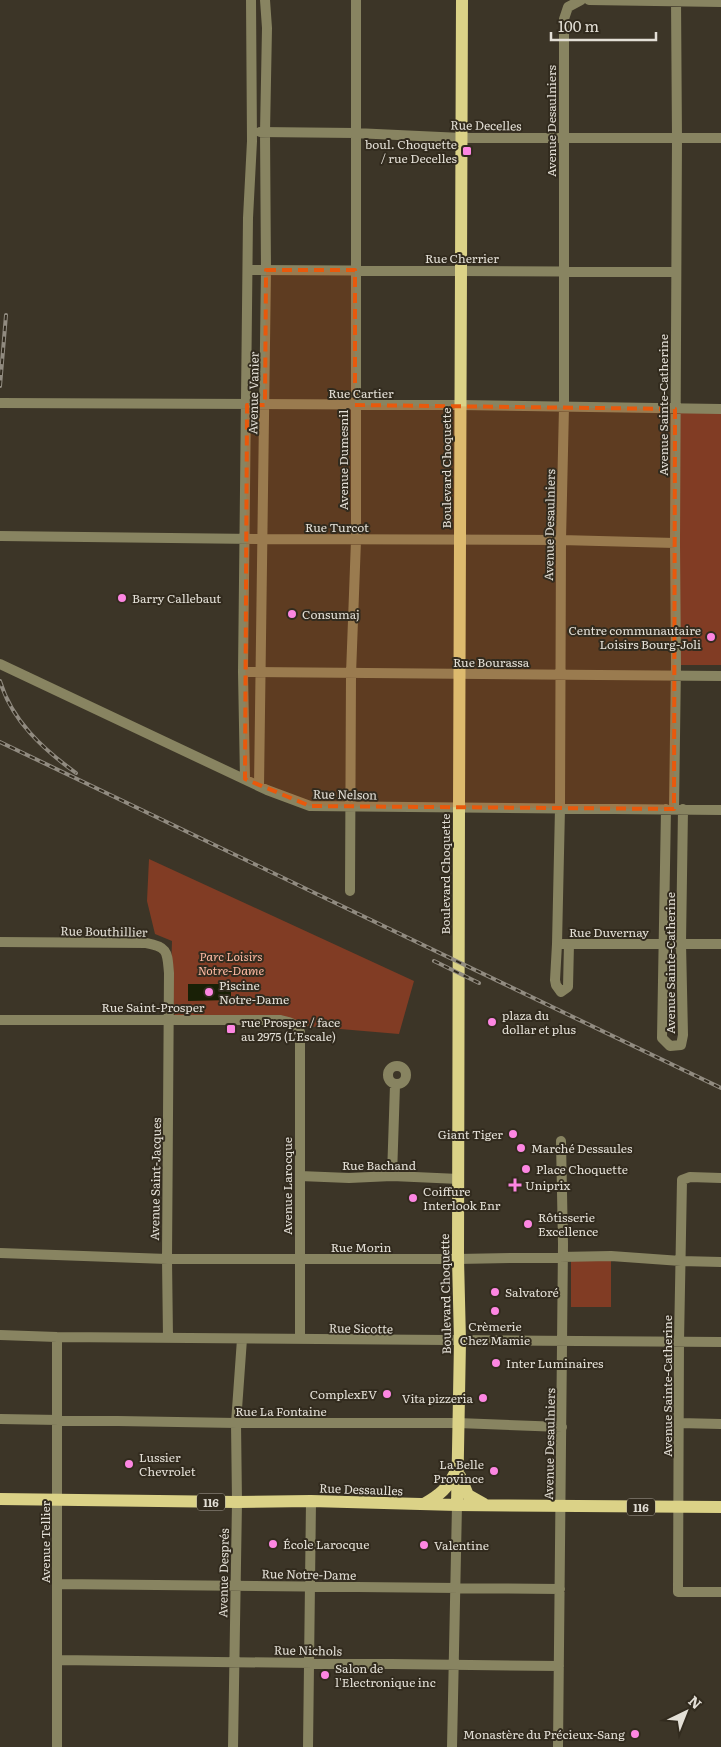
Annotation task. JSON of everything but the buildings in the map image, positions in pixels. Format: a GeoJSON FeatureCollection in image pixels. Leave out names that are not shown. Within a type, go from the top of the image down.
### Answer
{"type":"FeatureCollection","features":[{"type":"Feature","properties":{"kind":"main road","name":"Boulevard Choquette"},"geometry":{"type":"LineString","coordinates":[[456,1505],[460,1342],[458,1259],[462,0]]}},
{"type":"Feature","properties":{"kind":"main road"},"geometry":{"type":"LineString","coordinates":[[422,1504],[440,1494],[450,1483],[457,1469]]}},
{"type":"Feature","properties":{"kind":"main road"},"geometry":{"type":"LineString","coordinates":[[457,1469],[468,1495],[480,1503],[489,1505]]}},
{"type":"Feature","properties":{"kind":"main road","name":"Rue Dessaulles"},"geometry":{"type":"LineString","coordinates":[[0,1499],[310,1501],[456,1505],[721,1508]]}},
{"type":"Feature","properties":{"kind":"street","name":"Avenue Vanier"},"geometry":{"type":"LineString","coordinates":[[245,779],[243,672],[246,539],[248,218],[252,132],[251,0]]}},
{"type":"Feature","properties":{"kind":"street","name":"Avenue Vanier"},"geometry":{"type":"LineString","coordinates":[[258,786],[261,711],[265,405],[267,28],[265,0]]}},
{"type":"Feature","properties":{"kind":"street","name":"Avenue Dumesnil"},"geometry":{"type":"LineString","coordinates":[[350,891],[351,674],[356,540],[356,0]]}},
{"type":"Feature","properties":{"kind":"street","name":"Avenue Desaulniers"},"geometry":{"type":"LineString","coordinates":[[569,944],[568,987],[561,992],[555,980],[558,944],[561,540],[564,407],[564,19],[568,7],[580,0]]}},
{"type":"Feature","properties":{"kind":"street"},"geometry":{"type":"LineString","coordinates":[[589,0],[721,2]]}},
{"type":"Feature","properties":{"kind":"street","name":"Avenue Sainte-Catherine"},"geometry":{"type":"LineString","coordinates":[[674,809],[681,943],[683,1036],[681,1045],[670,1046],[662,1038],[663,945],[674,809],[676,675],[676,1]]}},
{"type":"Feature","properties":{"kind":"street"},"geometry":{"type":"LineString","coordinates":[[252,73],[266,75]]}},
{"type":"Feature","properties":{"kind":"street","name":"Rue Decelles"},"geometry":{"type":"LineString","coordinates":[[252,132],[355,133],[462,138],[721,138]]}},
{"type":"Feature","properties":{"kind":"street"},"geometry":{"type":"LineString","coordinates":[[248,218],[266,218]]}},
{"type":"Feature","properties":{"kind":"street","name":"Rue Cherrier"},"geometry":{"type":"LineString","coordinates":[[248,270],[676,272]]}},
{"type":"Feature","properties":{"kind":"street","name":"Rue Cartier"},"geometry":{"type":"LineString","coordinates":[[0,403],[460,405],[721,409]]}},
{"type":"Feature","properties":{"kind":"street","name":"Rue Turcot"},"geometry":{"type":"LineString","coordinates":[[0,536],[561,540],[675,543]]}},
{"type":"Feature","properties":{"kind":"street","name":"Rue Nelson"},"geometry":{"type":"LineString","coordinates":[[0,664],[258,786],[310,806],[721,810]]}},
{"type":"Feature","properties":{"kind":"street","name":"Rue Bourassa"},"geometry":{"type":"LineString","coordinates":[[243,672],[721,676]]}},
{"type":"Feature","properties":{"kind":"street"},"geometry":{"type":"LineString","coordinates":[[244,710],[261,711]]}},
{"type":"Feature","properties":{"kind":"street","name":"Rue Bouthillier"},"geometry":{"type":"LineString","coordinates":[[0,942],[146,943],[159,945],[166,953],[168,966],[169,1020]]}},
{"type":"Feature","properties":{"kind":"street","name":"Rue Duvernay"},"geometry":{"type":"LineString","coordinates":[[558,944],[721,944]]}},
{"type":"Feature","properties":{"kind":"street","name":"Rue Saint-Prosper"},"geometry":{"type":"LineString","coordinates":[[0,1020],[280,1020],[291,1022],[300,1032]]}},
{"type":"Feature","properties":{"kind":"street","name":"Avenue Saint-Jacques"},"geometry":{"type":"LineString","coordinates":[[168,1338],[169,1020]]}},
{"type":"Feature","properties":{"kind":"street","name":"Avenue Larocque"},"geometry":{"type":"LineString","coordinates":[[300,1032],[300,1339]]}},
{"type":"Feature","properties":{"kind":"street"},"geometry":{"type":"LineString","coordinates":[[392,1176],[395,1085]]}},
{"type":"Feature","properties":{"kind":"street","name":"Avenue Desaulniers"},"geometry":{"type":"LineString","coordinates":[[558,1747],[563,1256],[561,1141]]}},
{"type":"Feature","properties":{"kind":"street","name":"Rue Bachand"},"geometry":{"type":"LineString","coordinates":[[300,1176],[349,1178],[392,1176],[459,1179]]}},
{"type":"Feature","properties":{"kind":"street","name":"Avenue Sainte-Catherine"},"geometry":{"type":"LineString","coordinates":[[721,1178],[690,1177],[682,1180],[678,1507],[678,1592],[721,1592]]}},
{"type":"Feature","properties":{"kind":"street","name":"Rue Morin"},"geometry":{"type":"LineString","coordinates":[[0,1253],[167,1259],[458,1259],[611,1256],[721,1262]]}},
{"type":"Feature","properties":{"kind":"street","name":"Rue Sicotte"},"geometry":{"type":"LineString","coordinates":[[0,1335],[460,1342],[721,1342]]}},
{"type":"Feature","properties":{"kind":"street","name":"Avenue Tellier"},"geometry":{"type":"LineString","coordinates":[[57,1337],[57,1747]]}},
{"type":"Feature","properties":{"kind":"street","name":"Avenue Després"},"geometry":{"type":"LineString","coordinates":[[233,1747],[237,1502],[236,1423],[242,1339]]}},
{"type":"Feature","properties":{"kind":"street","name":"Rue La Fontaine"},"geometry":{"type":"LineString","coordinates":[[0,1419],[236,1423],[458,1423],[562,1427]]}},
{"type":"Feature","properties":{"kind":"street"},"geometry":{"type":"LineString","coordinates":[[680,1424],[721,1424]]}},
{"type":"Feature","properties":{"kind":"street"},"geometry":{"type":"LineString","coordinates":[[308,1747],[310,1501]]}},
{"type":"Feature","properties":{"kind":"street","name":"Boulevard Choquette"},"geometry":{"type":"LineString","coordinates":[[452,1747],[456,1505]]}},
{"type":"Feature","properties":{"kind":"street","name":"Rue Notre-Dame"},"geometry":{"type":"LineString","coordinates":[[58,1584],[560,1589]]}},
{"type":"Feature","properties":{"kind":"street","name":"Rue Nichols"},"geometry":{"type":"LineString","coordinates":[[57,1660],[559,1666]]}},
{"type":"Feature","properties":{"kind":"highlighted area"},"geometry":{"type":"Polygon","coordinates":[[[266,270],[355,270],[355,405],[675,409],[674,809],[310,806],[245,779],[247,405],[265,405],[266,270]]]}},
{"type":"Feature","properties":{"kind":"green space"},"geometry":{"type":"Polygon","coordinates":[[[675,409],[721,409],[721,665],[676,665],[675,409]]]}},
{"type":"Feature","properties":{"kind":"green space","name":"Parc Loisirs Notre-Dame"},"geometry":{"type":"Polygon","coordinates":[[[149,859],[414,981],[399,1034],[305,1026],[175,1020],[171,972],[172,941],[155,934],[147,901],[149,859]]]}},
{"type":"Feature","properties":{"kind":"green space"},"geometry":{"type":"Polygon","coordinates":[[[571,1256],[611,1256],[611,1307],[571,1307],[571,1256]]]}},
{"type":"Feature","properties":{"kind":"shaded area","name":"Piscine Notre-Dame"},"geometry":{"type":"Polygon","coordinates":[[[188,984],[231,984],[231,1000],[188,1001],[188,984]]]}},
{"type":"Feature","properties":{"kind":"railway"},"geometry":{"type":"LineString","coordinates":[[0,386],[6,315]]}},
{"type":"Feature","properties":{"kind":"railway"},"geometry":{"type":"LineString","coordinates":[[0,681],[12,709],[30,733],[76,773]]}},
{"type":"Feature","properties":{"kind":"railway"},"geometry":{"type":"LineString","coordinates":[[0,742],[721,1088]]}},
{"type":"Feature","properties":{"kind":"railway"},"geometry":{"type":"LineString","coordinates":[[434,961],[479,983]]}},
{"type":"Feature","properties":{"kind":"place","name":"boul. Choquette / rue Decelles"},"geometry":{"type":"Point","coordinates":[467,151]}},
{"type":"Feature","properties":{"kind":"place","name":"Barry Callebaut"},"geometry":{"type":"Point","coordinates":[122,598]}},
{"type":"Feature","properties":{"kind":"place","name":"Consumaj"},"geometry":{"type":"Point","coordinates":[292,614]}},
{"type":"Feature","properties":{"kind":"place","name":"Centre communautaire Loisirs Bourg-Joli"},"geometry":{"type":"Point","coordinates":[711,637]}},
{"type":"Feature","properties":{"kind":"place","name":"Piscine Notre-Dame"},"geometry":{"type":"Point","coordinates":[209,992]}},
{"type":"Feature","properties":{"kind":"place","name":"plaza du dollar et plus"},"geometry":{"type":"Point","coordinates":[492,1022]}},
{"type":"Feature","properties":{"kind":"place","name":"rue Prosper / face au 2975 (L'Escale)"},"geometry":{"type":"Point","coordinates":[231,1029]}},
{"type":"Feature","properties":{"kind":"place","name":"Giant Tiger"},"geometry":{"type":"Point","coordinates":[513,1134]}},
{"type":"Feature","properties":{"kind":"place","name":"Marché Dessaules"},"geometry":{"type":"Point","coordinates":[521,1148]}},
{"type":"Feature","properties":{"kind":"place","name":"Place Choquette"},"geometry":{"type":"Point","coordinates":[526,1169]}},
{"type":"Feature","properties":{"kind":"place","name":"Uniprix"},"geometry":{"type":"Point","coordinates":[515,1185]}},
{"type":"Feature","properties":{"kind":"place","name":"Coiffure Interlook Enr"},"geometry":{"type":"Point","coordinates":[413,1198]}},
{"type":"Feature","properties":{"kind":"place","name":"Rôtisserie Excellence"},"geometry":{"type":"Point","coordinates":[528,1224]}},
{"type":"Feature","properties":{"kind":"place","name":"Salvatoré"},"geometry":{"type":"Point","coordinates":[495,1292]}},
{"type":"Feature","properties":{"kind":"place","name":"Crèmerie Chez Mamie"},"geometry":{"type":"Point","coordinates":[495,1311]}},
{"type":"Feature","properties":{"kind":"place","name":"Inter Luminaires"},"geometry":{"type":"Point","coordinates":[496,1363]}},
{"type":"Feature","properties":{"kind":"place","name":"ComplexEV"},"geometry":{"type":"Point","coordinates":[387,1394]}},
{"type":"Feature","properties":{"kind":"place","name":"Vita pizzeria"},"geometry":{"type":"Point","coordinates":[483,1398]}},
{"type":"Feature","properties":{"kind":"place","name":"Lussier Chevrolet"},"geometry":{"type":"Point","coordinates":[129,1464]}},
{"type":"Feature","properties":{"kind":"place","name":"La Belle Province"},"geometry":{"type":"Point","coordinates":[494,1471]}},
{"type":"Feature","properties":{"kind":"place","name":"École Larocque"},"geometry":{"type":"Point","coordinates":[273,1544]}},
{"type":"Feature","properties":{"kind":"place","name":"Valentine"},"geometry":{"type":"Point","coordinates":[424,1545]}},
{"type":"Feature","properties":{"kind":"place","name":"Salon de l'Electronique inc"},"geometry":{"type":"Point","coordinates":[325,1675]}},
{"type":"Feature","properties":{"kind":"place","name":"Monastère du Précieux-Sang"},"geometry":{"type":"Point","coordinates":[635,1734]}}]}
